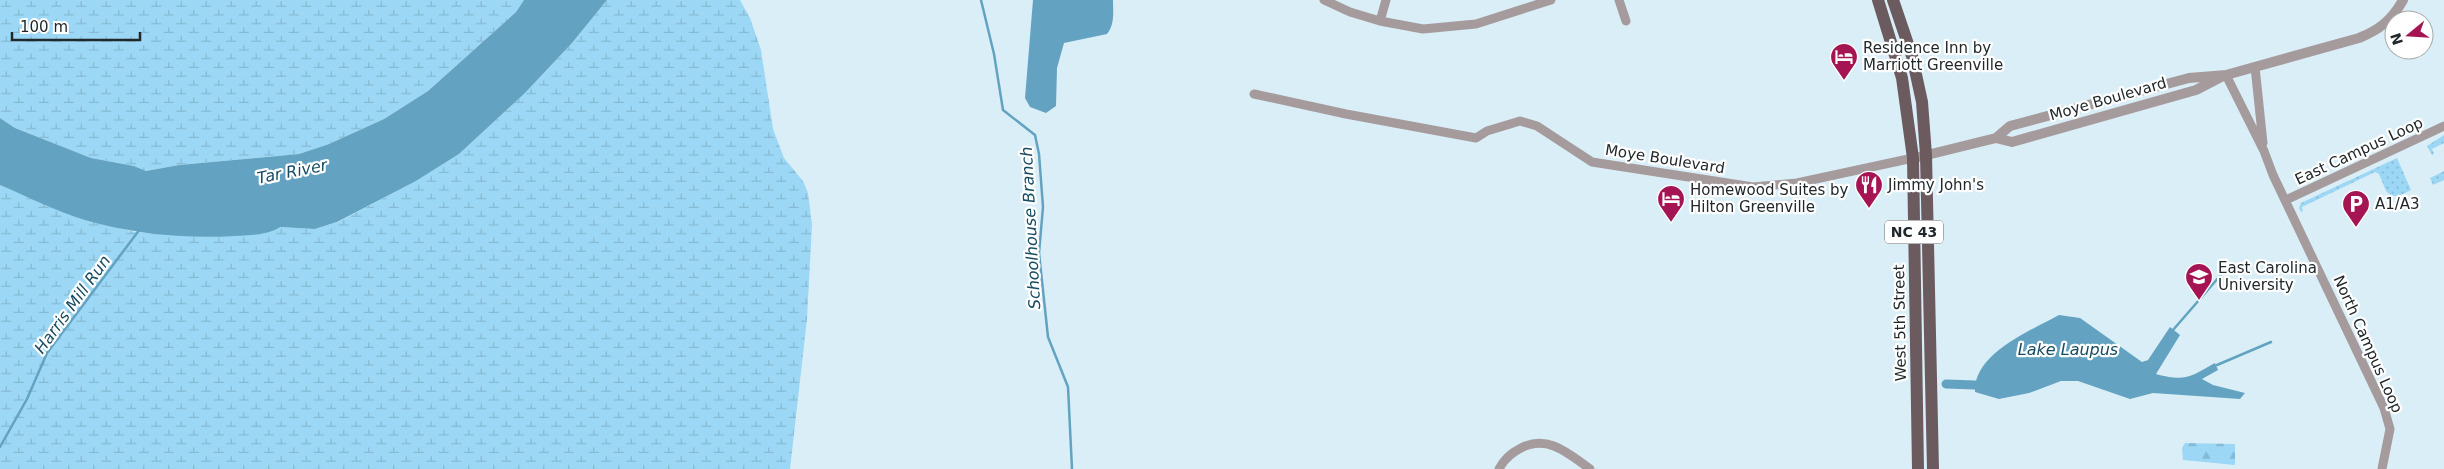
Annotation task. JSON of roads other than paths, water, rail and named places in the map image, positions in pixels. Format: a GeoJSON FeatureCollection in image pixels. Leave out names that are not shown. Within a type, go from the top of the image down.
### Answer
{"type":"FeatureCollection","features":[{"type":"Feature","properties":{"kind":"main road","name":"West 5th Street"},"geometry":{"type":"LineString","coordinates":[[1878,0],[1902,78],[1913,158],[1918,469]]}},
{"type":"Feature","properties":{"kind":"main road","name":"West 5th Street"},"geometry":{"type":"LineString","coordinates":[[1893,0],[1912,56],[1922,102],[1926,155],[1933,469]]}},
{"type":"Feature","properties":{"kind":"street"},"geometry":{"type":"LineString","coordinates":[[1324,0],[1350,12],[1380,21],[1423,29],[1476,24],[1551,0]]}},
{"type":"Feature","properties":{"kind":"street"},"geometry":{"type":"LineString","coordinates":[[1380,21],[1386,0]]}},
{"type":"Feature","properties":{"kind":"street"},"geometry":{"type":"LineString","coordinates":[[1619,0],[1626,22]]}},
{"type":"Feature","properties":{"kind":"street","name":"Moye Boulevard"},"geometry":{"type":"LineString","coordinates":[[1254,94],[1346,114],[1476,138],[1486,130],[1520,121],[1537,126],[1592,162],[1752,187],[1797,183],[1926,155],[1996,138],[2010,126],[2189,78],[2226,75],[2255,67],[2374,32],[2388,22],[2403,0]]}},
{"type":"Feature","properties":{"kind":"street","name":"North Campus Loop"},"geometry":{"type":"LineString","coordinates":[[2255,67],[2264,151]]}},
{"type":"Feature","properties":{"kind":"street","name":"Moye Boulevard"},"geometry":{"type":"LineString","coordinates":[[1996,138],[2012,142],[2196,90],[2226,75]]}},
{"type":"Feature","properties":{"kind":"street","name":"North Campus Loop"},"geometry":{"type":"LineString","coordinates":[[2226,75],[2264,151],[2384,408],[2390,428],[2382,469]]}},
{"type":"Feature","properties":{"kind":"street","name":"East Campus Loop"},"geometry":{"type":"LineString","coordinates":[[2286,200],[2444,126]]}},
{"type":"Feature","properties":{"kind":"street"},"geometry":{"type":"LineString","coordinates":[[1499,469],[1510,455],[1524,446],[1538,442],[1557,446],[1590,469]]}},
{"type":"Feature","properties":{"kind":"water","name":"Tar River"},"geometry":{"type":"Polygon","coordinates":[[[524,0],[607,0],[572,43],[525,93],[459,154],[416,181],[337,222],[315,229],[280,227],[265,233],[216,237],[141,232],[85,220],[0,185],[0,118],[15,128],[91,158],[134,166],[146,171],[179,165],[299,154],[329,144],[384,119],[428,91],[516,12],[524,0]]]}},
{"type":"Feature","properties":{"kind":"water"},"geometry":{"type":"Polygon","coordinates":[[[1033,0],[1113,0],[1112,22],[1107,34],[1064,43],[1057,68],[1056,106],[1046,113],[1030,107],[1025,98],[1033,0]]]}},
{"type":"Feature","properties":{"kind":"water","name":"Lake Laupus"},"geometry":{"type":"Polygon","coordinates":[[[2059,315],[2080,318],[2142,362],[2148,360],[2170,327],[2180,335],[2156,374],[2174,378],[2187,377],[2215,363],[2218,370],[2202,379],[2213,385],[2245,393],[2240,399],[2153,393],[2130,399],[2078,381],[2061,381],[2029,393],[1999,399],[1975,392],[1977,378],[1983,366],[1993,355],[2019,336],[2059,315]]]}},
{"type":"Feature","properties":{"kind":"waterway","name":"Schoolhouse Branch"},"geometry":{"type":"LineString","coordinates":[[981,0],[994,54],[1003,110],[1035,135],[1039,154],[1043,207],[1039,253],[1048,337],[1068,387],[1072,469]]}},
{"type":"Feature","properties":{"kind":"waterway","name":"Harris Mill Run"},"geometry":{"type":"LineString","coordinates":[[0,447],[27,399],[47,353],[140,229]]}},
{"type":"Feature","properties":{"kind":"waterway"},"geometry":{"type":"LineString","coordinates":[[2173,330],[2226,269]]}},
{"type":"Feature","properties":{"kind":"waterway"},"geometry":{"type":"LineString","coordinates":[[2217,365],[2271,342]]}},
{"type":"Feature","properties":{"kind":"waterway"},"geometry":{"type":"LineString","coordinates":[[1946,384],[1975,385]]}},
{"type":"Feature","properties":{"kind":"place","name":"Residence Inn by Marriott Greenville"},"geometry":{"type":"Point","coordinates":[1844,81]}},
{"type":"Feature","properties":{"kind":"place","name":"Jimmy John's"},"geometry":{"type":"Point","coordinates":[1869,209]}},
{"type":"Feature","properties":{"kind":"place","name":"Homewood Suites by Hilton Greenville"},"geometry":{"type":"Point","coordinates":[1671,223]}},
{"type":"Feature","properties":{"kind":"place","name":"A1/A3"},"geometry":{"type":"Point","coordinates":[2356,228]}},
{"type":"Feature","properties":{"kind":"place","name":"East Carolina University"},"geometry":{"type":"Point","coordinates":[2199,301]}}]}
